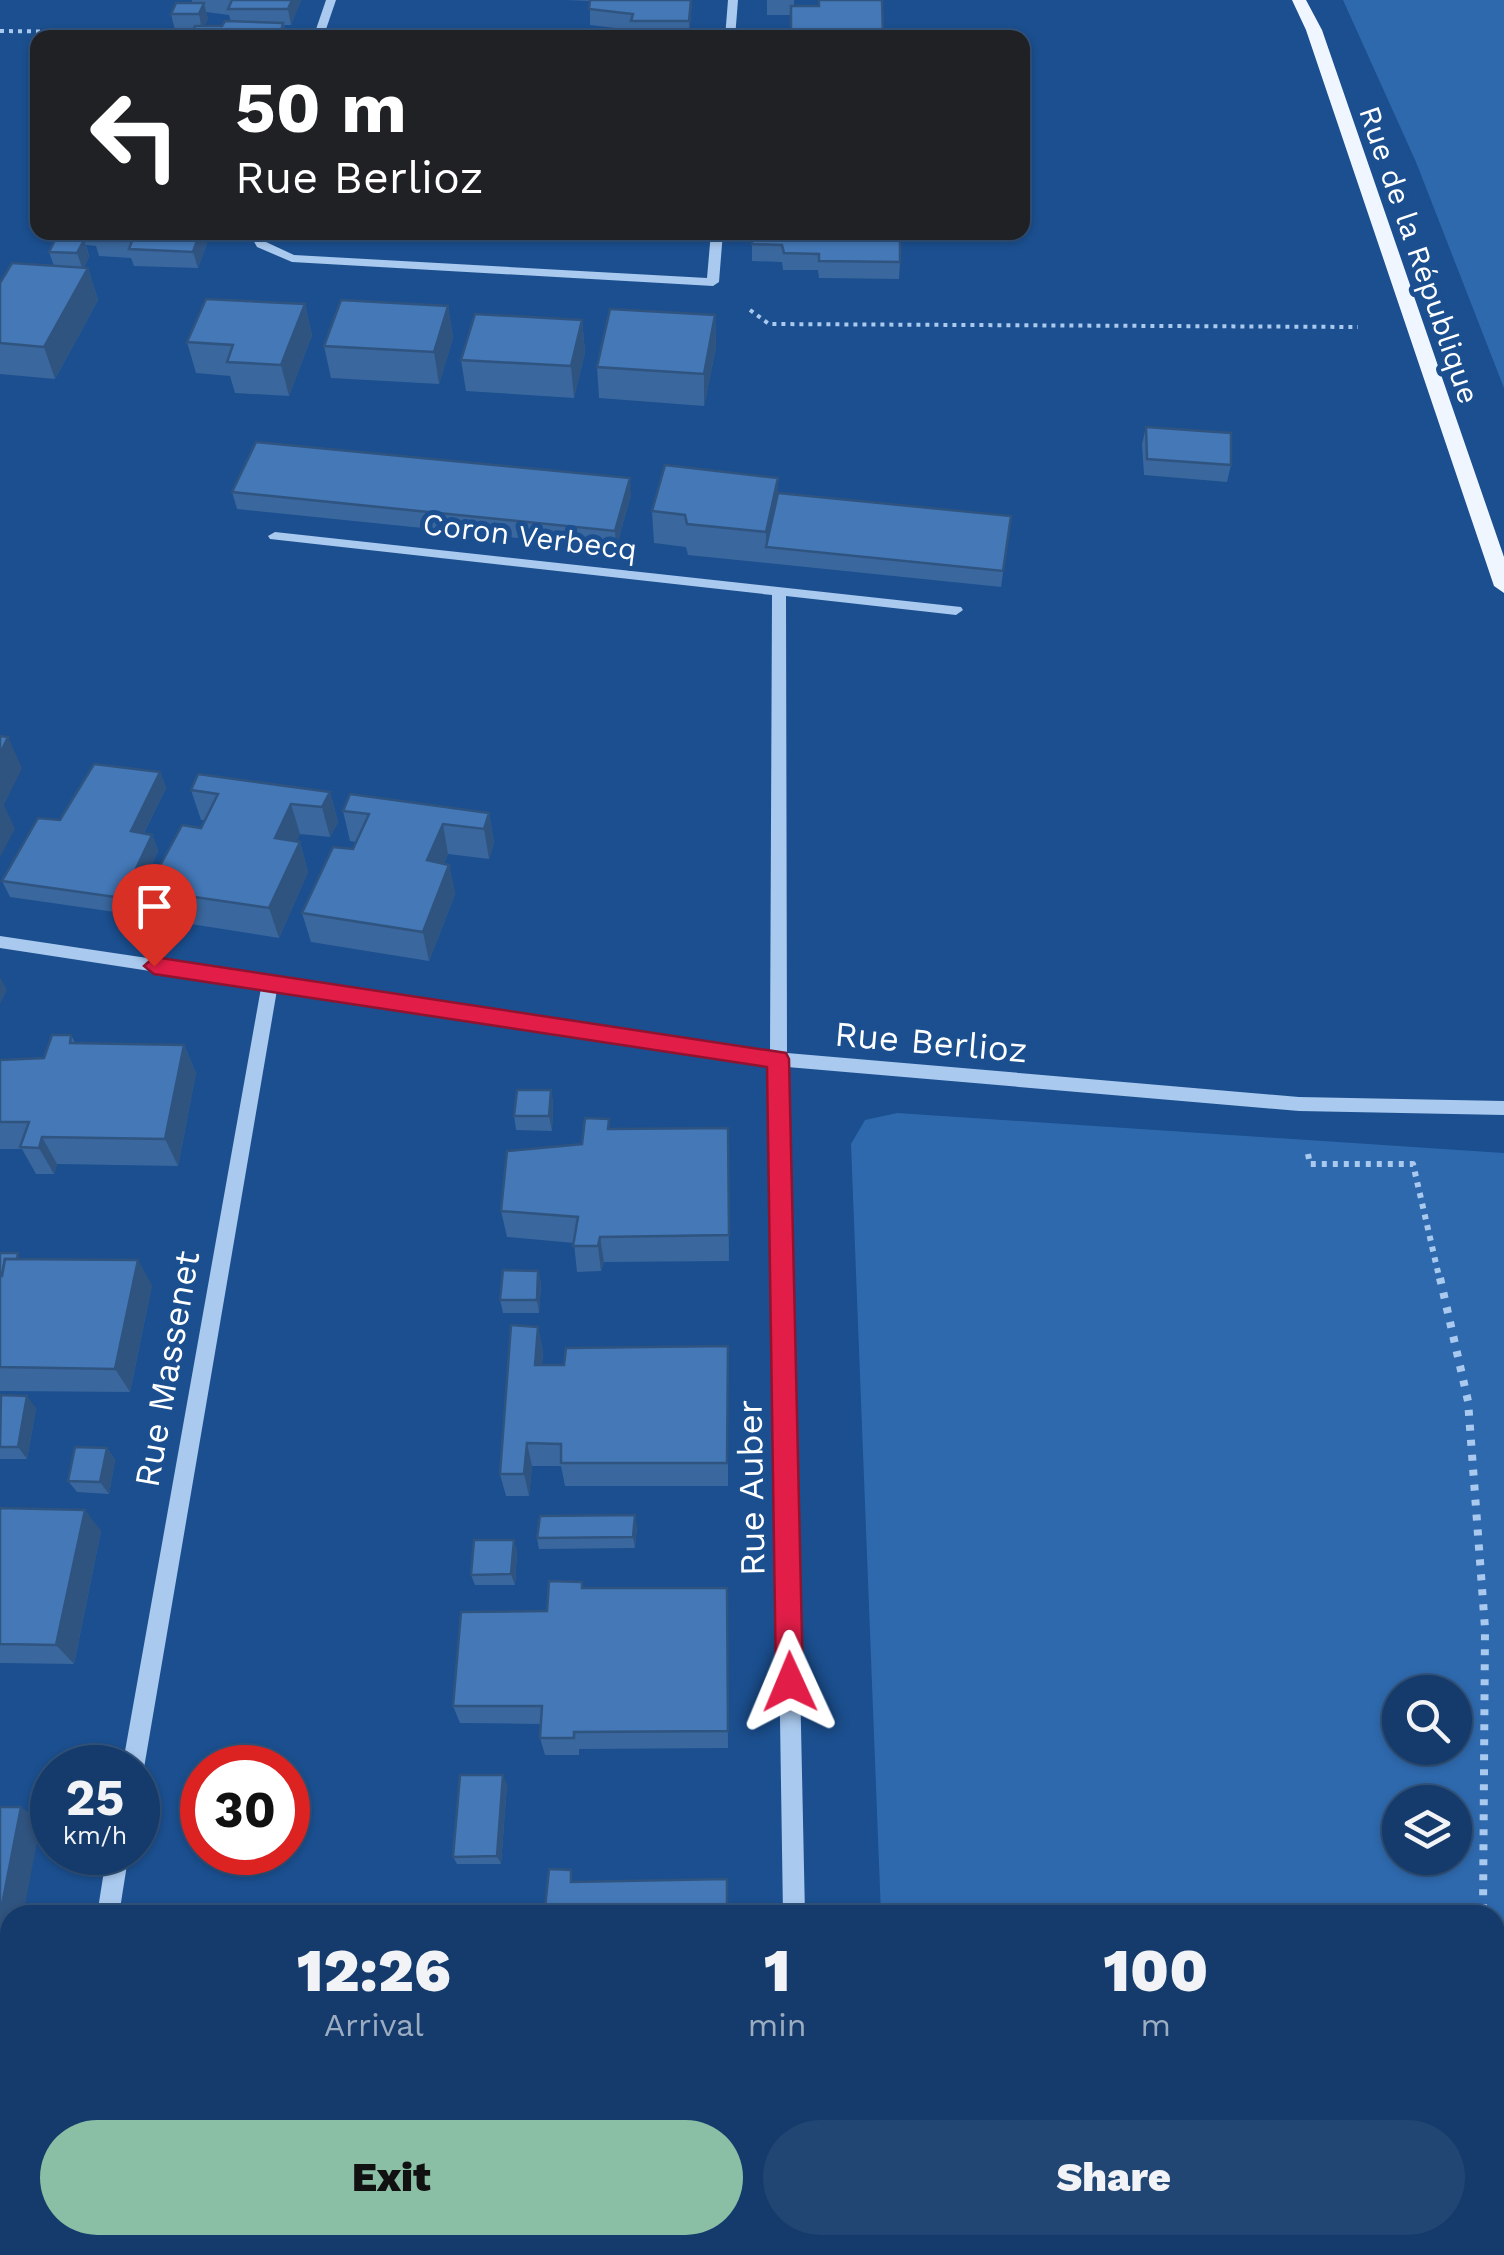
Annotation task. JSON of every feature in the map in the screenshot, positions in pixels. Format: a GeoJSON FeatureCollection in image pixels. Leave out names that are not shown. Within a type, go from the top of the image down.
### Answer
{"type":"FeatureCollection","features":[{"type":"Feature","properties":{"kind":"main road","name":"Rue de la République"},"geometry":{"type":"LineString","coordinates":[[1298,0],[1314,30],[1504,586]]}},
{"type":"Feature","properties":{"kind":"street"},"geometry":{"type":"LineString","coordinates":[[321,30],[331,0]]}},
{"type":"Feature","properties":{"kind":"street"},"geometry":{"type":"LineString","coordinates":[[731,30],[733,0]]}},
{"type":"Feature","properties":{"kind":"street"},"geometry":{"type":"LineString","coordinates":[[259,240],[292,258],[713,282],[716,240]]}},
{"type":"Feature","properties":{"kind":"street","name":"Coron Verbecq"},"geometry":{"type":"LineString","coordinates":[[275,536],[779,594],[956,610]]}},
{"type":"Feature","properties":{"kind":"street"},"geometry":{"type":"LineString","coordinates":[[778,1059],[779,594]]}},
{"type":"Feature","properties":{"kind":"street","name":"Rue Berlioz"},"geometry":{"type":"LineString","coordinates":[[0,942],[778,1059],[1299,1104],[1504,1108]]}},
{"type":"Feature","properties":{"kind":"street","name":"Rue Massenet"},"geometry":{"type":"LineString","coordinates":[[137,1745],[270,983]]}},
{"type":"Feature","properties":{"kind":"street","name":"Rue Auber"},"geometry":{"type":"LineString","coordinates":[[778,1059],[794,1905]]}},
{"type":"Feature","properties":{"kind":"street"},"geometry":{"type":"LineString","coordinates":[[110,1905],[114,1875]]}},
{"type":"Feature","properties":{"kind":"path"},"geometry":{"type":"LineString","coordinates":[[0,31],[30,31]]}},
{"type":"Feature","properties":{"kind":"path"},"geometry":{"type":"LineString","coordinates":[[713,282],[770,324],[1413,328]]}},
{"type":"Feature","properties":{"kind":"path"},"geometry":{"type":"LineString","coordinates":[[1299,1104],[1310,1164],[1414,1164],[1464,1383],[1486,1628],[1484,1905]]}},
{"type":"Feature","properties":{"kind":"shaded area"},"geometry":{"type":"Polygon","coordinates":[[[1343,0],[1504,0],[1504,388],[1416,162],[1343,0]]]}},
{"type":"Feature","properties":{"kind":"shaded area"},"geometry":{"type":"Polygon","coordinates":[[[897,1113],[1504,1153],[1504,1905],[881,1905],[851,1144],[865,1120],[897,1113]]]}},
{"type":"Feature","properties":{"kind":"building"},"geometry":{"type":"Polygon","coordinates":[[[232,0],[292,0],[288,9],[228,9],[232,0]]]}},
{"type":"Feature","properties":{"kind":"building"},"geometry":{"type":"Polygon","coordinates":[[[590,0],[691,0],[689,21],[631,21],[633,14],[589,9],[590,0]]]}},
{"type":"Feature","properties":{"kind":"building"},"geometry":{"type":"Polygon","coordinates":[[[819,0],[882,0],[883,30],[791,30],[791,6],[819,6],[819,0]]]}},
{"type":"Feature","properties":{"kind":"building"},"geometry":{"type":"Polygon","coordinates":[[[176,3],[204,3],[199,14],[171,14],[176,3]]]}},
{"type":"Feature","properties":{"kind":"building"},"geometry":{"type":"Polygon","coordinates":[[[225,21],[283,23],[281,30],[193,30],[195,26],[222,26],[225,21]]]}},
{"type":"Feature","properties":{"kind":"building"},"geometry":{"type":"Polygon","coordinates":[[[55,240],[84,240],[77,253],[49,252],[55,240]]]}},
{"type":"Feature","properties":{"kind":"building"},"geometry":{"type":"Polygon","coordinates":[[[94,240],[197,240],[193,252],[129,249],[132,241],[94,240]]]}},
{"type":"Feature","properties":{"kind":"building"},"geometry":{"type":"Polygon","coordinates":[[[752,240],[900,240],[900,262],[819,261],[819,254],[784,253],[782,245],[752,244],[752,240]]]}},
{"type":"Feature","properties":{"kind":"building"},"geometry":{"type":"Polygon","coordinates":[[[12,263],[88,268],[44,347],[0,343],[0,283],[12,263]]]}},
{"type":"Feature","properties":{"kind":"building"},"geometry":{"type":"Polygon","coordinates":[[[206,299],[305,304],[281,365],[227,362],[233,345],[187,342],[206,299]]]}},
{"type":"Feature","properties":{"kind":"building"},"geometry":{"type":"Polygon","coordinates":[[[341,300],[448,306],[434,352],[324,346],[341,300]]]}},
{"type":"Feature","properties":{"kind":"building"},"geometry":{"type":"Polygon","coordinates":[[[610,309],[715,315],[704,374],[597,367],[610,309]]]}},
{"type":"Feature","properties":{"kind":"building"},"geometry":{"type":"Polygon","coordinates":[[[475,314],[582,320],[571,366],[461,360],[475,314]]]}},
{"type":"Feature","properties":{"kind":"building"},"geometry":{"type":"Polygon","coordinates":[[[1146,427],[1231,433],[1231,465],[1147,459],[1146,427]]]}},
{"type":"Feature","properties":{"kind":"building"},"geometry":{"type":"Polygon","coordinates":[[[256,442],[630,478],[615,531],[232,492],[256,442]]]}},
{"type":"Feature","properties":{"kind":"building"},"geometry":{"type":"Polygon","coordinates":[[[665,465],[778,478],[766,532],[687,524],[685,515],[652,511],[665,465]]]}},
{"type":"Feature","properties":{"kind":"building"},"geometry":{"type":"Polygon","coordinates":[[[778,493],[1011,516],[1003,571],[766,547],[778,493]]]}},
{"type":"Feature","properties":{"kind":"building"},"geometry":{"type":"Polygon","coordinates":[[[0,736],[8,737],[0,754],[0,736]]]}},
{"type":"Feature","properties":{"kind":"building"},"geometry":{"type":"Polygon","coordinates":[[[94,764],[160,772],[131,831],[152,835],[122,898],[2,881],[38,818],[60,820],[94,764]]]}},
{"type":"Feature","properties":{"kind":"building"},"geometry":{"type":"Polygon","coordinates":[[[198,774],[330,792],[322,807],[291,804],[275,838],[300,842],[269,908],[147,890],[182,825],[201,828],[218,794],[191,790],[198,774]]]}},
{"type":"Feature","properties":{"kind":"building"},"geometry":{"type":"Polygon","coordinates":[[[350,794],[489,813],[484,829],[443,824],[427,860],[449,865],[423,932],[302,913],[333,847],[353,849],[369,814],[343,811],[350,794]]]}},
{"type":"Feature","properties":{"kind":"building"},"geometry":{"type":"Polygon","coordinates":[[[52,1035],[71,1035],[70,1043],[184,1045],[165,1139],[42,1137],[39,1148],[20,1147],[29,1122],[0,1122],[0,1060],[44,1058],[52,1035]]]}},
{"type":"Feature","properties":{"kind":"building"},"geometry":{"type":"Polygon","coordinates":[[[517,1090],[551,1090],[549,1116],[514,1116],[517,1090]]]}},
{"type":"Feature","properties":{"kind":"building"},"geometry":{"type":"Polygon","coordinates":[[[585,1118],[609,1119],[608,1129],[728,1128],[729,1235],[600,1237],[598,1246],[573,1246],[578,1217],[501,1211],[507,1151],[582,1144],[585,1118]]]}},
{"type":"Feature","properties":{"kind":"building"},"geometry":{"type":"Polygon","coordinates":[[[0,1253],[18,1253],[17,1259],[5,1259],[2,1276],[0,1276],[0,1253]]]}},
{"type":"Feature","properties":{"kind":"building"},"geometry":{"type":"Polygon","coordinates":[[[5,1259],[138,1260],[115,1369],[0,1367],[0,1276],[5,1259]]]}},
{"type":"Feature","properties":{"kind":"building"},"geometry":{"type":"Polygon","coordinates":[[[503,1270],[538,1271],[537,1300],[500,1300],[503,1270]]]}},
{"type":"Feature","properties":{"kind":"building"},"geometry":{"type":"Polygon","coordinates":[[[511,1325],[538,1327],[535,1365],[564,1365],[566,1348],[728,1346],[727,1463],[561,1463],[561,1444],[527,1443],[524,1474],[500,1474],[511,1325]]]}},
{"type":"Feature","properties":{"kind":"building"},"geometry":{"type":"Polygon","coordinates":[[[1,1395],[27,1396],[18,1447],[0,1447],[1,1395]]]}},
{"type":"Feature","properties":{"kind":"building"},"geometry":{"type":"Polygon","coordinates":[[[75,1447],[107,1448],[100,1482],[68,1481],[75,1447]]]}},
{"type":"Feature","properties":{"kind":"building"},"geometry":{"type":"Polygon","coordinates":[[[0,1508],[85,1510],[56,1645],[0,1644],[0,1508]]]}},
{"type":"Feature","properties":{"kind":"building"},"geometry":{"type":"Polygon","coordinates":[[[635,1515],[633,1537],[537,1538],[540,1516],[635,1515]]]}},
{"type":"Feature","properties":{"kind":"building"},"geometry":{"type":"Polygon","coordinates":[[[474,1540],[514,1540],[511,1574],[471,1575],[474,1540]]]}},
{"type":"Feature","properties":{"kind":"building"},"geometry":{"type":"Polygon","coordinates":[[[549,1581],[582,1582],[582,1588],[727,1588],[728,1731],[574,1732],[574,1738],[540,1738],[542,1706],[453,1706],[461,1612],[547,1611],[549,1581]]]}},
{"type":"Feature","properties":{"kind":"building"},"geometry":{"type":"Polygon","coordinates":[[[460,1775],[503,1775],[497,1856],[453,1857],[460,1775]]]}},
{"type":"Feature","properties":{"kind":"building"},"geometry":{"type":"Polygon","coordinates":[[[0,1807],[21,1807],[2,1905],[0,1807]]]}},
{"type":"Feature","properties":{"kind":"building"},"geometry":{"type":"Polygon","coordinates":[[[549,1869],[571,1870],[571,1882],[727,1879],[727,1905],[545,1905],[549,1869]]]}},
{"type":"Feature","properties":{"kind":"route"},"geometry":{"type":"LineString","coordinates":[[154,966],[778,1059],[790,1682]]}}]}
